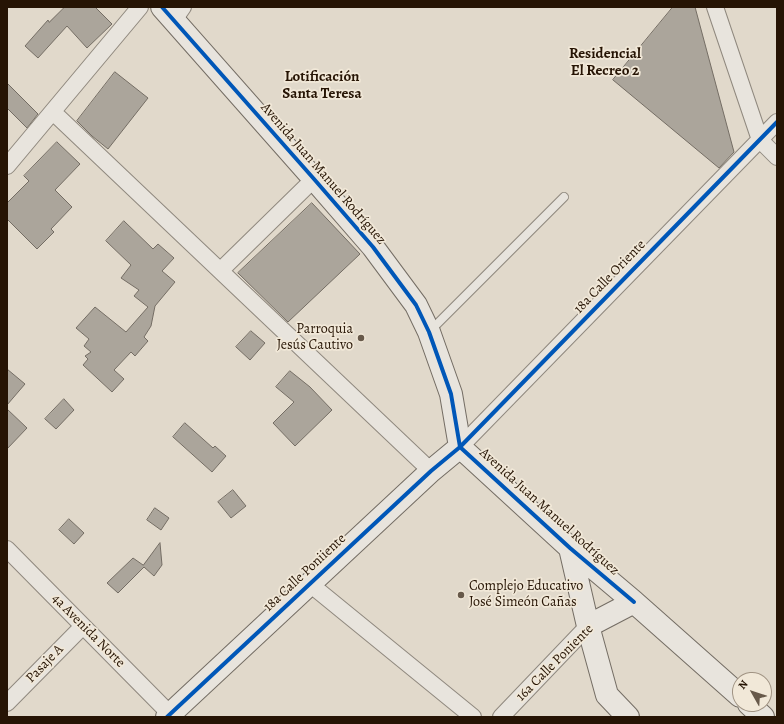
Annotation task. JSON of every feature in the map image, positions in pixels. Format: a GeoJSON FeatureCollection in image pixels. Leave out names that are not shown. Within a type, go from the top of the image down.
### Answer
{"type":"FeatureCollection","features":[{"type":"Feature","properties":{"kind":"street"},"geometry":{"type":"LineString","coordinates":[[7,166],[140,7]]}},
{"type":"Feature","properties":{"kind":"street"},"geometry":{"type":"LineString","coordinates":[[715,7],[760,140],[777,157]]}},
{"type":"Feature","properties":{"kind":"street","name":"Avenida Juan Manuel Rodríguez"},"geometry":{"type":"LineString","coordinates":[[173,11],[373,247],[416,305],[429,332],[451,394],[460,447],[570,548],[634,602],[732,689]]}},
{"type":"Feature","properties":{"kind":"street"},"geometry":{"type":"LineString","coordinates":[[53,112],[431,471]]}},
{"type":"Feature","properties":{"kind":"street","name":"18a Calle Oriente"},"geometry":{"type":"LineString","coordinates":[[460,447],[777,122]]}},
{"type":"Feature","properties":{"kind":"street"},"geometry":{"type":"LineString","coordinates":[[220,270],[314,179]]}},
{"type":"Feature","properties":{"kind":"street","name":"18a Calle Poniiente"},"geometry":{"type":"LineString","coordinates":[[168,715],[431,471],[460,447]]}},
{"type":"Feature","properties":{"kind":"street"},"geometry":{"type":"LineString","coordinates":[[570,548],[588,626],[607,695],[628,717]]}},
{"type":"Feature","properties":{"kind":"street","name":"4a Avenida Norte"},"geometry":{"type":"LineString","coordinates":[[7,549],[168,715]]}},
{"type":"Feature","properties":{"kind":"street"},"geometry":{"type":"LineString","coordinates":[[310,584],[473,717]]}},
{"type":"Feature","properties":{"kind":"street","name":"16a Calle Poniente"},"geometry":{"type":"LineString","coordinates":[[501,717],[588,626],[634,602]]}},
{"type":"Feature","properties":{"kind":"street","name":"Pasaje A"},"geometry":{"type":"LineString","coordinates":[[7,703],[83,626]]}},
{"type":"Feature","properties":{"kind":"lane"},"geometry":{"type":"LineString","coordinates":[[429,332],[564,197]]}},
{"type":"Feature","properties":{"kind":"building"},"geometry":{"type":"Polygon","coordinates":[[[65,7],[95,7],[112,24],[87,48],[67,26],[38,58],[25,46],[48,20],[49,22],[65,7]]]}},
{"type":"Feature","properties":{"kind":"building"},"geometry":{"type":"Polygon","coordinates":[[[673,7],[695,7],[734,152],[719,168],[613,80],[673,7]]]}},
{"type":"Feature","properties":{"kind":"building"},"geometry":{"type":"Polygon","coordinates":[[[115,72],[148,98],[108,149],[77,121],[115,72]]]}},
{"type":"Feature","properties":{"kind":"building"},"geometry":{"type":"Polygon","coordinates":[[[7,83],[38,114],[27,128],[7,108],[7,83]]]}},
{"type":"Feature","properties":{"kind":"building"},"geometry":{"type":"Polygon","coordinates":[[[57,142],[80,164],[55,190],[72,207],[51,229],[54,232],[37,249],[7,219],[7,203],[29,181],[24,176],[57,142]]]}},
{"type":"Feature","properties":{"kind":"building"},"geometry":{"type":"Polygon","coordinates":[[[312,203],[360,254],[288,322],[238,273],[312,203]]]}},
{"type":"Feature","properties":{"kind":"building"},"geometry":{"type":"Polygon","coordinates":[[[124,221],[153,249],[158,244],[174,258],[162,271],[175,282],[155,306],[151,326],[144,337],[148,341],[135,356],[131,352],[114,370],[124,379],[112,392],[83,365],[88,359],[85,356],[91,352],[84,346],[89,339],[76,328],[95,307],[126,332],[148,307],[134,296],[139,290],[121,278],[131,265],[106,241],[124,221]]]}},
{"type":"Feature","properties":{"kind":"building"},"geometry":{"type":"Polygon","coordinates":[[[251,331],[265,343],[250,360],[236,347],[251,331]]]}},
{"type":"Feature","properties":{"kind":"building"},"geometry":{"type":"Polygon","coordinates":[[[7,369],[25,384],[7,405],[7,369]]]}},
{"type":"Feature","properties":{"kind":"building"},"geometry":{"type":"Polygon","coordinates":[[[290,371],[310,387],[332,410],[295,446],[273,423],[294,402],[276,387],[290,371]]]}},
{"type":"Feature","properties":{"kind":"building"},"geometry":{"type":"Polygon","coordinates":[[[64,399],[74,410],[56,429],[45,419],[64,399]]]}},
{"type":"Feature","properties":{"kind":"building"},"geometry":{"type":"Polygon","coordinates":[[[7,409],[27,428],[7,449],[7,409]]]}},
{"type":"Feature","properties":{"kind":"building"},"geometry":{"type":"Polygon","coordinates":[[[185,423],[213,448],[215,446],[226,456],[212,472],[173,437],[185,423]]]}},
{"type":"Feature","properties":{"kind":"building"},"geometry":{"type":"Polygon","coordinates":[[[233,490],[246,506],[231,518],[218,502],[233,490]]]}},
{"type":"Feature","properties":{"kind":"building"},"geometry":{"type":"Polygon","coordinates":[[[155,508],[169,518],[161,530],[147,520],[155,508]]]}},
{"type":"Feature","properties":{"kind":"building"},"geometry":{"type":"Polygon","coordinates":[[[69,519],[84,533],[74,544],[59,530],[69,519]]]}},
{"type":"Feature","properties":{"kind":"building"},"geometry":{"type":"Polygon","coordinates":[[[160,543],[162,565],[154,576],[144,567],[118,593],[107,583],[133,558],[143,565],[160,543]]]}},
{"type":"Feature","properties":{"kind":"cycle path"},"geometry":{"type":"LineString","coordinates":[[162,7],[373,247],[416,305],[429,332],[451,394],[460,447],[570,548],[634,602]]}},
{"type":"Feature","properties":{"kind":"cycle path"},"geometry":{"type":"LineString","coordinates":[[167,717],[431,471],[460,447],[777,122]]}},
{"type":"Feature","properties":{"kind":"place","name":"Parroquia Jesús Cautivo"},"geometry":{"type":"Point","coordinates":[361,338]}},
{"type":"Feature","properties":{"kind":"place","name":"Complejo Educativo José Simeón Cañas"},"geometry":{"type":"Point","coordinates":[461,595]}},
{"type":"Feature","properties":{"kind":"district","name":"Residencial El Recreo 2"},"geometry":{"type":"Point","coordinates":[605,62]}},
{"type":"Feature","properties":{"kind":"district","name":"Lotificación Santa Teresa"},"geometry":{"type":"Point","coordinates":[322,86]}}]}
